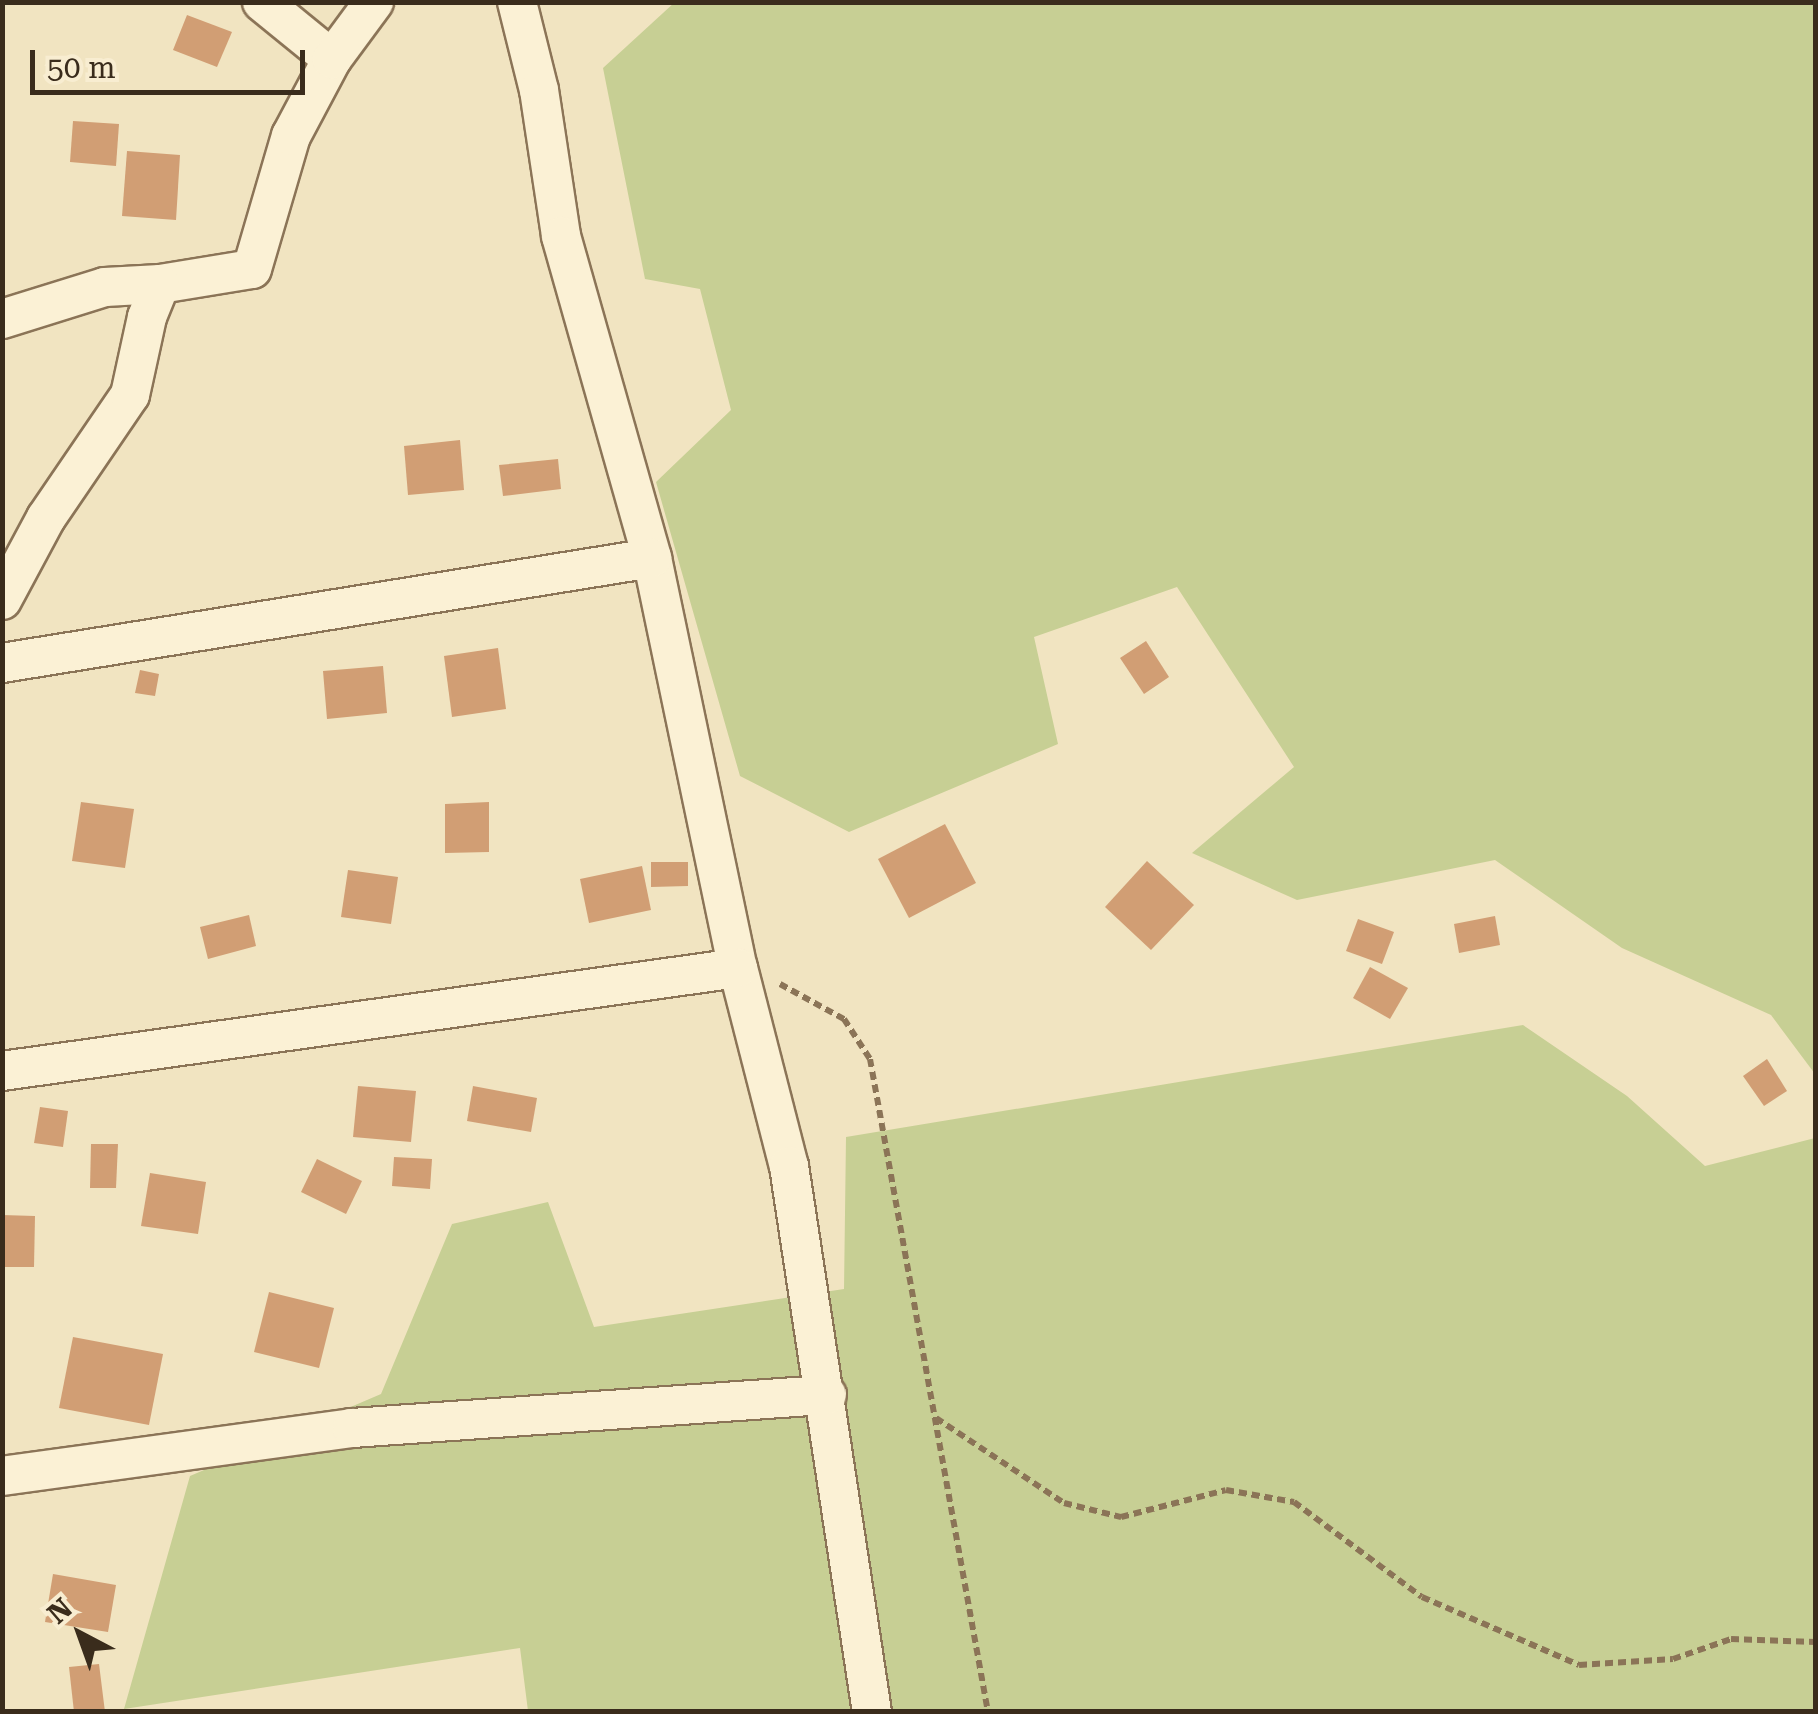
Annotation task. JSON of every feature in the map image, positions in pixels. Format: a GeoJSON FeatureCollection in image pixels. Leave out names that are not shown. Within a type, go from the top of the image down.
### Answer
{"type":"FeatureCollection","features":[{"type":"Feature","properties":{"kind":"street"},"geometry":{"type":"LineString","coordinates":[[262,2],[332,58]]}},
{"type":"Feature","properties":{"kind":"street"},"geometry":{"type":"LineString","coordinates":[[2,319],[105,286],[160,284],[252,270],[291,136],[332,58],[374,2]]}},
{"type":"Feature","properties":{"kind":"street"},"geometry":{"type":"LineString","coordinates":[[517,2],[540,90],[561,236],[652,558],[738,968],[789,1166],[827,1395],[872,1712]]}},
{"type":"Feature","properties":{"kind":"street"},"geometry":{"type":"LineString","coordinates":[[2,600],[46,518],[130,394],[147,317],[160,284]]}},
{"type":"Feature","properties":{"kind":"street"},"geometry":{"type":"LineString","coordinates":[[2,663],[652,558]]}},
{"type":"Feature","properties":{"kind":"street"},"geometry":{"type":"LineString","coordinates":[[2,1071],[738,968]]}},
{"type":"Feature","properties":{"kind":"street"},"geometry":{"type":"LineString","coordinates":[[2,1476],[352,1428],[827,1395]]}},
{"type":"Feature","properties":{"kind":"path"},"geometry":{"type":"LineString","coordinates":[[738,968],[786,986],[844,1019],[870,1059],[988,1712]]}},
{"type":"Feature","properties":{"kind":"path"},"geometry":{"type":"LineString","coordinates":[[936,1418],[1064,1503],[1122,1517],[1226,1490],[1294,1502],[1422,1597],[1504,1636],[1579,1665],[1673,1659],[1731,1638],[1816,1642]]}},
{"type":"Feature","properties":{"kind":"green space"},"geometry":{"type":"Polygon","coordinates":[[[675,2],[1815,3],[1815,1074],[1771,1015],[1622,948],[1495,860],[1297,900],[1192,853],[1294,767],[1177,587],[1034,637],[1058,744],[849,832],[740,776],[656,482],[731,410],[700,289],[645,279],[603,68],[675,2]]]}},
{"type":"Feature","properties":{"kind":"green space"},"geometry":{"type":"Polygon","coordinates":[[[1523,1025],[1627,1096],[1705,1166],[1815,1138],[1815,1711],[528,1711],[520,1648],[124,1709],[190,1476],[381,1394],[452,1224],[548,1202],[594,1327],[844,1289],[846,1137],[1523,1025]]]}},
{"type":"Feature","properties":{"kind":"building"},"geometry":{"type":"Polygon","coordinates":[[[187,15],[232,32],[217,67],[173,50],[187,15]]]}},
{"type":"Feature","properties":{"kind":"building"},"geometry":{"type":"Polygon","coordinates":[[[73,121],[119,124],[116,166],[70,162],[73,121]]]}},
{"type":"Feature","properties":{"kind":"building"},"geometry":{"type":"Polygon","coordinates":[[[127,151],[180,155],[176,220],[122,216],[127,151]]]}},
{"type":"Feature","properties":{"kind":"building"},"geometry":{"type":"Polygon","coordinates":[[[460,440],[464,490],[408,495],[404,446],[460,440]]]}},
{"type":"Feature","properties":{"kind":"building"},"geometry":{"type":"Polygon","coordinates":[[[558,459],[561,489],[503,496],[499,465],[558,459]]]}},
{"type":"Feature","properties":{"kind":"building"},"geometry":{"type":"Polygon","coordinates":[[[1146,641],[1169,677],[1144,694],[1120,658],[1146,641]]]}},
{"type":"Feature","properties":{"kind":"building"},"geometry":{"type":"Polygon","coordinates":[[[498,648],[506,709],[452,717],[444,656],[498,648]]]}},
{"type":"Feature","properties":{"kind":"building"},"geometry":{"type":"Polygon","coordinates":[[[383,666],[387,713],[327,719],[323,671],[383,666]]]}},
{"type":"Feature","properties":{"kind":"building"},"geometry":{"type":"Polygon","coordinates":[[[140,670],[159,674],[155,696],[135,693],[140,670]]]}},
{"type":"Feature","properties":{"kind":"building"},"geometry":{"type":"Polygon","coordinates":[[[81,802],[134,809],[125,868],[72,861],[81,802]]]}},
{"type":"Feature","properties":{"kind":"building"},"geometry":{"type":"Polygon","coordinates":[[[489,802],[489,852],[445,853],[445,804],[489,802]]]}},
{"type":"Feature","properties":{"kind":"building"},"geometry":{"type":"Polygon","coordinates":[[[945,824],[976,883],[909,918],[878,859],[945,824]]]}},
{"type":"Feature","properties":{"kind":"building"},"geometry":{"type":"Polygon","coordinates":[[[1147,861],[1194,905],[1151,950],[1105,907],[1147,861]]]}},
{"type":"Feature","properties":{"kind":"building"},"geometry":{"type":"Polygon","coordinates":[[[651,862],[688,862],[688,886],[651,887],[651,862]]]}},
{"type":"Feature","properties":{"kind":"building"},"geometry":{"type":"Polygon","coordinates":[[[642,866],[651,910],[589,923],[580,879],[642,866]]]}},
{"type":"Feature","properties":{"kind":"building"},"geometry":{"type":"Polygon","coordinates":[[[348,870],[398,877],[391,924],[341,917],[348,870]]]}},
{"type":"Feature","properties":{"kind":"building"},"geometry":{"type":"Polygon","coordinates":[[[249,915],[256,946],[208,959],[200,927],[249,915]]]}},
{"type":"Feature","properties":{"kind":"building"},"geometry":{"type":"Polygon","coordinates":[[[1495,916],[1500,945],[1459,953],[1454,924],[1495,916]]]}},
{"type":"Feature","properties":{"kind":"building"},"geometry":{"type":"Polygon","coordinates":[[[1358,919],[1394,932],[1382,964],[1346,951],[1358,919]]]}},
{"type":"Feature","properties":{"kind":"building"},"geometry":{"type":"Polygon","coordinates":[[[1370,967],[1408,988],[1390,1019],[1353,998],[1370,967]]]}},
{"type":"Feature","properties":{"kind":"building"},"geometry":{"type":"Polygon","coordinates":[[[1767,1059],[1787,1091],[1764,1106],[1743,1076],[1767,1059]]]}},
{"type":"Feature","properties":{"kind":"building"},"geometry":{"type":"Polygon","coordinates":[[[358,1086],[416,1091],[411,1142],[353,1137],[358,1086]]]}},
{"type":"Feature","properties":{"kind":"building"},"geometry":{"type":"Polygon","coordinates":[[[473,1086],[537,1098],[531,1132],[467,1121],[473,1086]]]}},
{"type":"Feature","properties":{"kind":"building"},"geometry":{"type":"Polygon","coordinates":[[[40,1107],[68,1111],[63,1147],[34,1143],[40,1107]]]}},
{"type":"Feature","properties":{"kind":"building"},"geometry":{"type":"Polygon","coordinates":[[[91,1144],[118,1144],[116,1188],[90,1188],[91,1144]]]}},
{"type":"Feature","properties":{"kind":"building"},"geometry":{"type":"Polygon","coordinates":[[[394,1157],[432,1159],[430,1189],[392,1186],[394,1157]]]}},
{"type":"Feature","properties":{"kind":"building"},"geometry":{"type":"Polygon","coordinates":[[[317,1159],[362,1181],[346,1214],[301,1192],[317,1159]]]}},
{"type":"Feature","properties":{"kind":"building"},"geometry":{"type":"Polygon","coordinates":[[[150,1173],[206,1182],[198,1234],[141,1226],[150,1173]]]}},
{"type":"Feature","properties":{"kind":"building"},"geometry":{"type":"Polygon","coordinates":[[[2,1215],[35,1216],[34,1267],[2,1267],[2,1215]]]}},
{"type":"Feature","properties":{"kind":"building"},"geometry":{"type":"Polygon","coordinates":[[[269,1292],[334,1308],[319,1368],[254,1352],[269,1292]]]}},
{"type":"Feature","properties":{"kind":"building"},"geometry":{"type":"Polygon","coordinates":[[[73,1337],[163,1354],[149,1425],[59,1408],[73,1337]]]}},
{"type":"Feature","properties":{"kind":"building"},"geometry":{"type":"Polygon","coordinates":[[[53,1574],[116,1585],[108,1632],[45,1622],[53,1574]]]}},
{"type":"Feature","properties":{"kind":"building"},"geometry":{"type":"Polygon","coordinates":[[[99,1664],[105,1712],[74,1712],[69,1667],[99,1664]]]}}]}
